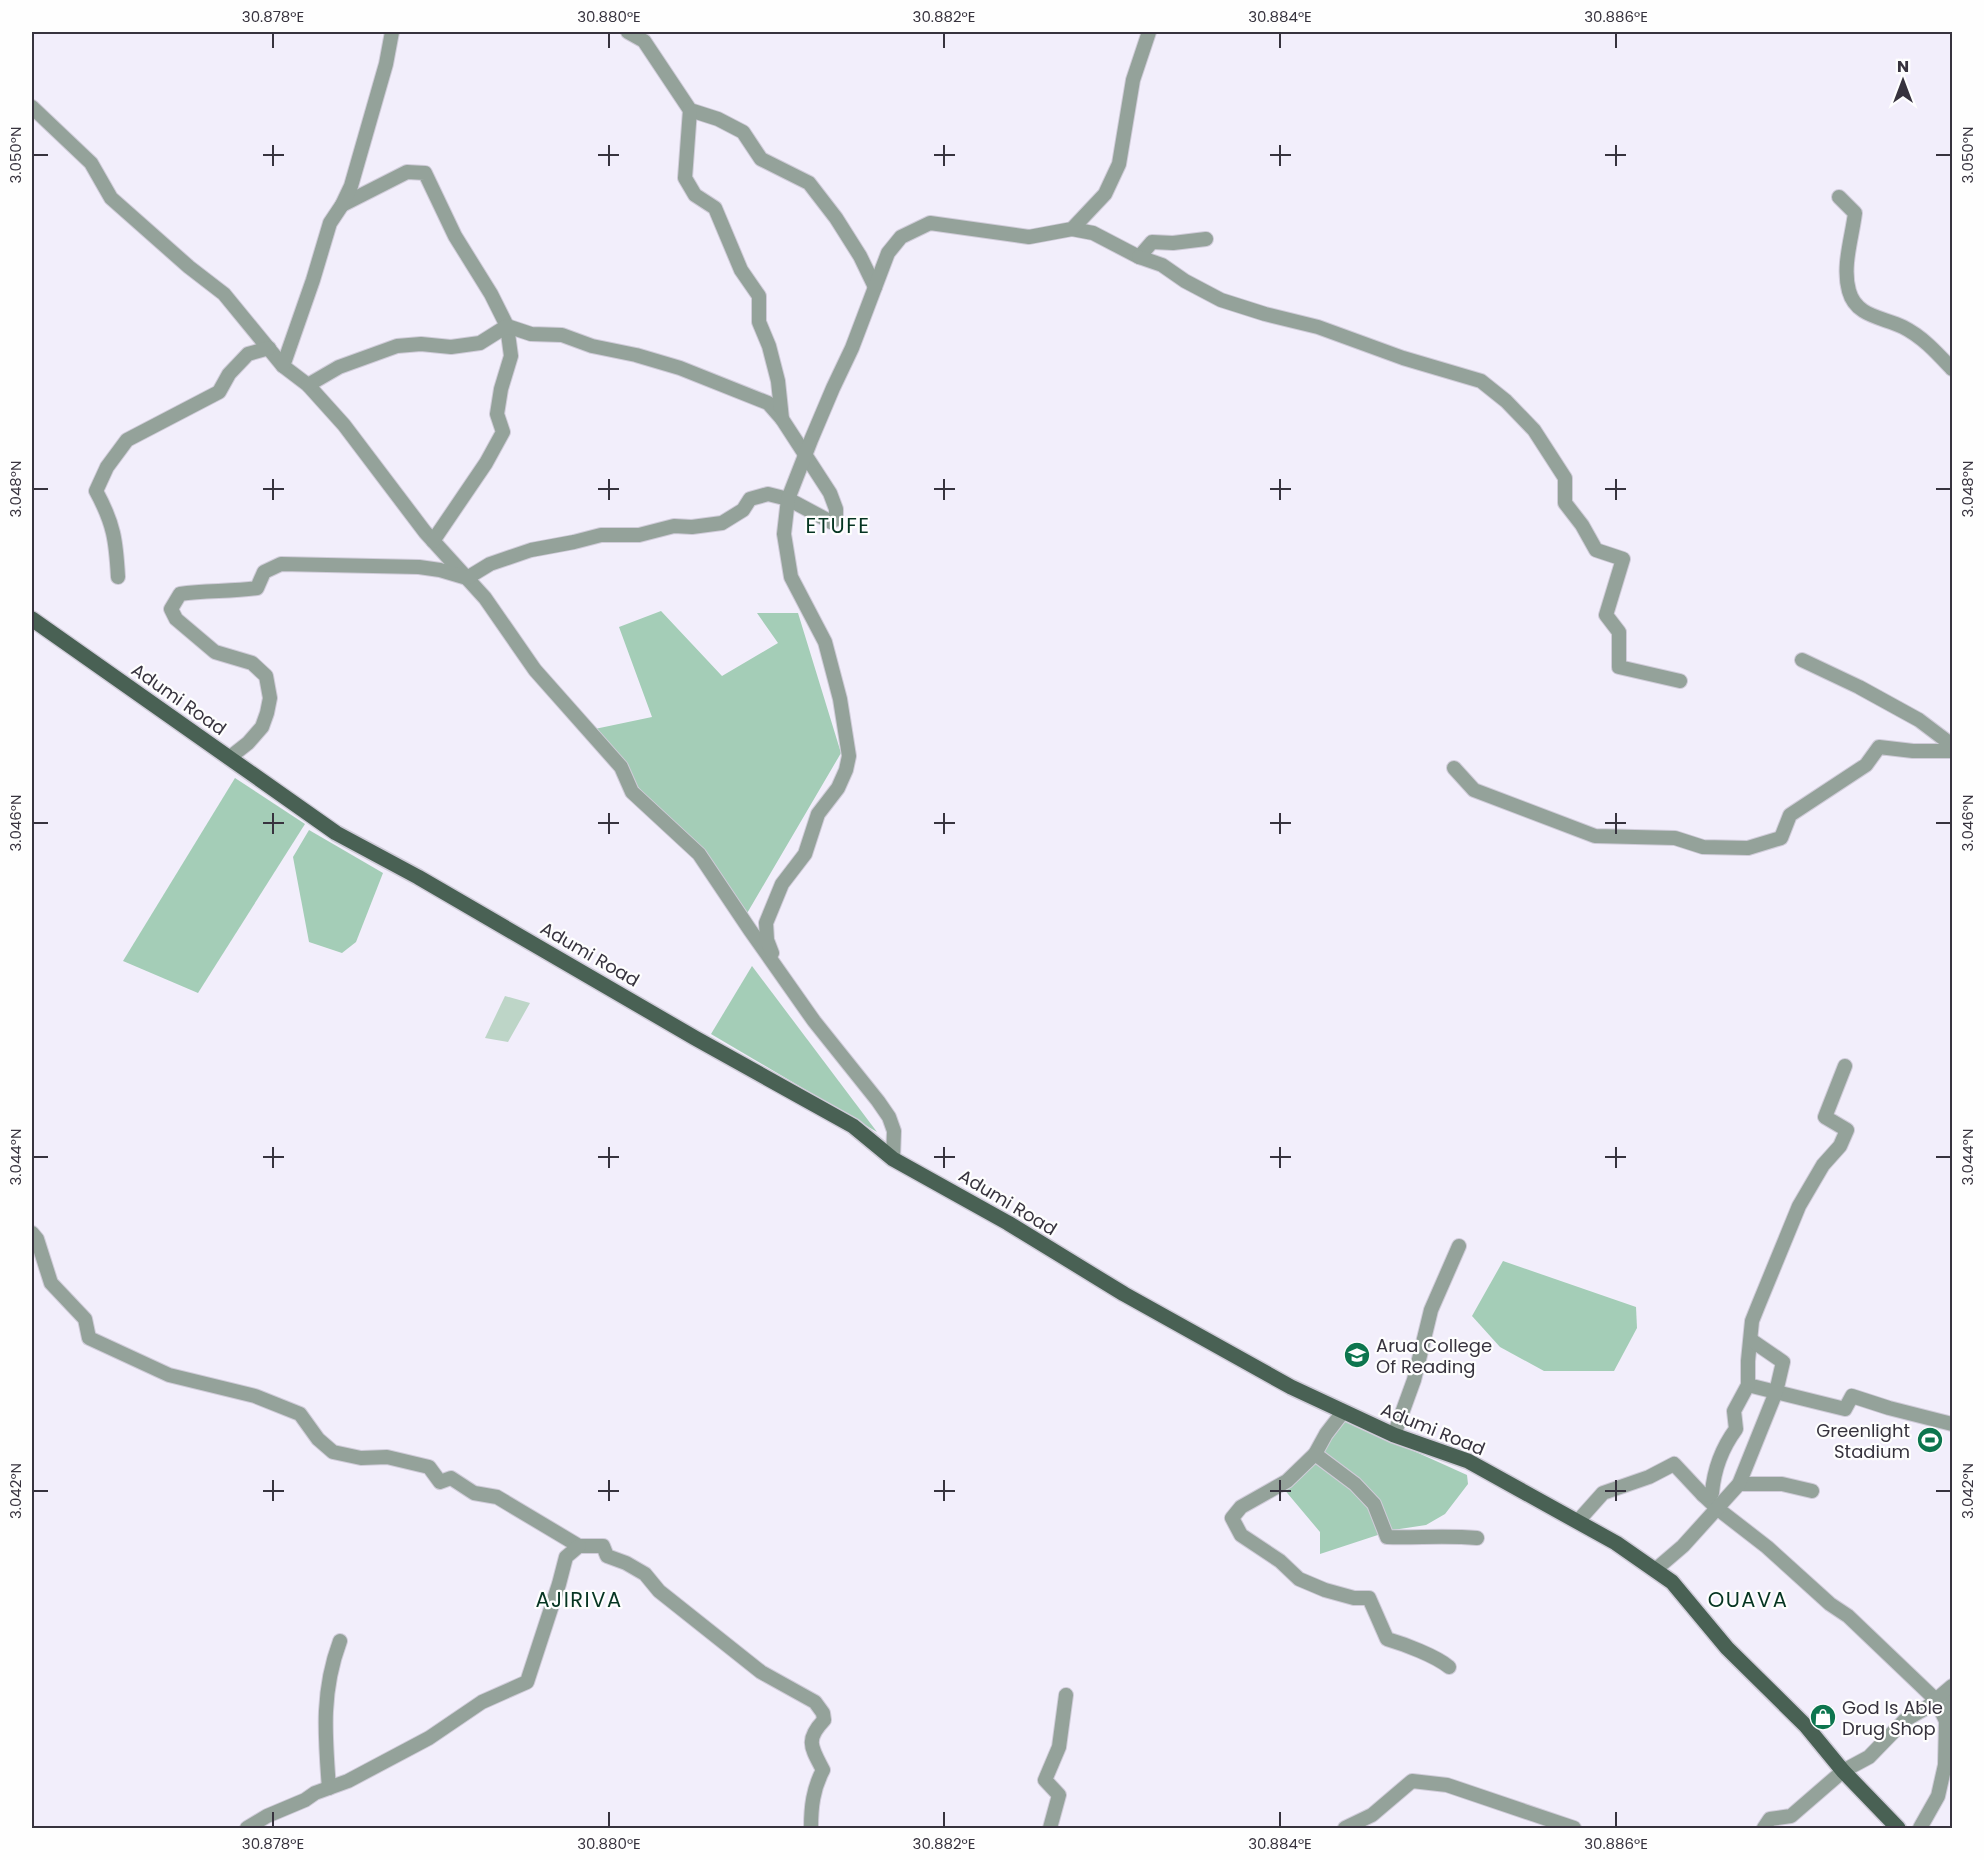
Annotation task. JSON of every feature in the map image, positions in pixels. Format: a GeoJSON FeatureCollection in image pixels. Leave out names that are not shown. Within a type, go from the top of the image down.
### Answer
{"type":"FeatureCollection","features":[{"type":"Feature","properties":{"kind":"main road","name":"Adumi Road"},"geometry":{"type":"LineString","coordinates":[[32,619],[336,833],[418,876],[703,1042],[853,1126],[893,1159],[1008,1223],[1117,1290],[1291,1387],[1394,1436],[1468,1461],[1616,1543],[1672,1582],[1727,1648],[1806,1726],[1843,1771],[1899,1828]]}},
{"type":"Feature","properties":{"kind":"street"},"geometry":{"type":"LineString","coordinates":[[284,366],[330,223],[351,186],[386,64],[392,32]]}},
{"type":"Feature","properties":{"kind":"street"},"geometry":{"type":"LineString","coordinates":[[628,32],[644,41],[690,111],[685,178],[695,195],[715,208],[741,270],[759,296],[759,322],[769,346],[778,381],[782,419]]}},
{"type":"Feature","properties":{"kind":"street"},"geometry":{"type":"LineString","coordinates":[[1072,229],[1105,195],[1119,164],[1133,80],[1149,32]]}},
{"type":"Feature","properties":{"kind":"street"},"geometry":{"type":"LineString","coordinates":[[32,107],[91,163],[111,198],[189,267],[224,294],[284,366],[308,385],[344,425],[433,541],[485,597],[535,670],[621,767],[632,792],[699,854],[814,1021],[889,1117],[894,1131],[893,1159]]}},
{"type":"Feature","properties":{"kind":"street"},"geometry":{"type":"LineString","coordinates":[[690,111],[718,118],[743,132],[761,159],[808,183],[836,218],[860,256],[875,287]]}},
{"type":"Feature","properties":{"kind":"street"},"geometry":{"type":"LineString","coordinates":[[342,205],[407,172],[425,173],[455,236],[491,294],[507,326],[511,356],[497,414],[503,432],[486,463],[433,541]]}},
{"type":"Feature","properties":{"kind":"street"},"geometry":{"type":"LineString","coordinates":[[1839,197],[1855,213],[1847,265],[1849,292],[1861,311],[1904,328],[1931,347],[1953,369]]}},
{"type":"Feature","properties":{"kind":"street"},"geometry":{"type":"LineString","coordinates":[[779,969],[767,940],[766,923],[782,884],[805,854],[818,814],[838,788],[846,771],[849,756],[840,699],[825,642],[791,577],[784,534],[788,499],[833,388],[852,348],[888,253],[901,237],[930,223],[1029,237],[1072,229],[1093,233],[1139,257],[1162,265],[1185,281],[1221,300],[1318,327],[1403,358],[1481,381],[1506,401],[1534,430],[1565,478],[1565,503],[1582,525],[1596,550],[1623,559],[1606,615],[1619,632],[1619,667],[1680,681]]}},
{"type":"Feature","properties":{"kind":"street"},"geometry":{"type":"LineString","coordinates":[[1139,257],[1152,242],[1173,243],[1206,239]]}},
{"type":"Feature","properties":{"kind":"street"},"geometry":{"type":"LineString","coordinates":[[229,758],[248,743],[262,727],[270,698],[266,676],[252,663],[215,652],[176,619],[171,609],[180,594],[203,591],[232,592],[258,588],[264,572],[281,564],[419,567],[467,578],[490,564],[531,550],[601,535],[639,535],[674,526],[692,527],[722,523],[743,510],[750,499],[768,494],[788,499],[831,522],[836,519],[836,508],[831,493],[782,419],[768,403],[680,368],[636,355],[592,346],[562,335],[531,334],[507,326]]}},
{"type":"Feature","properties":{"kind":"street"},"geometry":{"type":"LineString","coordinates":[[308,385],[339,367],[397,346],[421,344],[451,347],[480,343],[507,326]]}},
{"type":"Feature","properties":{"kind":"street"},"geometry":{"type":"LineString","coordinates":[[118,577],[116,543],[109,515],[96,492],[107,467],[127,440],[219,392],[230,374],[248,354],[268,348]]}},
{"type":"Feature","properties":{"kind":"street"},"geometry":{"type":"LineString","coordinates":[[1803,660],[1919,720],[1953,745]]}},
{"type":"Feature","properties":{"kind":"street"},"geometry":{"type":"LineString","coordinates":[[1454,768],[1474,790],[1594,836],[1675,838],[1703,848],[1748,848],[1781,838],[1790,815],[1866,765],[1879,747],[1913,751],[1953,750]]}},
{"type":"Feature","properties":{"kind":"street"},"geometry":{"type":"LineString","coordinates":[[1703,1496],[1712,1493],[1714,1473],[1725,1443],[1736,1429],[1734,1411],[1748,1385],[1752,1321],[1799,1206],[1823,1165],[1840,1146],[1847,1130],[1825,1117],[1845,1066]]}},
{"type":"Feature","properties":{"kind":"street"},"geometry":{"type":"LineString","coordinates":[[32,1233],[37,1239],[51,1283],[85,1319],[89,1338],[169,1375],[255,1396],[300,1414],[318,1439],[333,1452],[361,1458],[387,1457],[429,1467],[440,1482],[451,1478],[474,1493],[497,1497],[579,1546],[603,1545],[607,1556],[626,1563],[645,1574],[659,1591],[761,1672],[815,1702],[823,1713],[824,1720],[811,1738],[812,1746],[823,1770],[816,1784],[811,1807],[811,1828]]}},
{"type":"Feature","properties":{"kind":"street"},"geometry":{"type":"LineString","coordinates":[[1394,1436],[1414,1380],[1431,1310],[1459,1246]]}},
{"type":"Feature","properties":{"kind":"street"},"geometry":{"type":"LineString","coordinates":[[1655,1570],[1683,1546],[1739,1484],[1776,1392],[1783,1362],[1751,1340]]}},
{"type":"Feature","properties":{"kind":"street"},"geometry":{"type":"LineString","coordinates":[[1748,1385],[1845,1409],[1852,1396],[1953,1424]]}},
{"type":"Feature","properties":{"kind":"street"},"geometry":{"type":"LineString","coordinates":[[1343,1412],[1326,1434],[1315,1454],[1287,1480],[1241,1507],[1233,1518],[1241,1535],[1280,1561],[1299,1579],[1325,1590],[1354,1598],[1370,1598],[1387,1639],[1405,1644],[1441,1660],[1449,1667]]}},
{"type":"Feature","properties":{"kind":"street"},"geometry":{"type":"LineString","coordinates":[[1315,1454],[1355,1484],[1374,1504],[1387,1537],[1414,1538],[1436,1535],[1477,1538]]}},
{"type":"Feature","properties":{"kind":"street"},"geometry":{"type":"LineString","coordinates":[[1578,1521],[1603,1493],[1649,1477],[1674,1464],[1703,1496],[1767,1547],[1830,1604],[1848,1617],[1936,1700],[1946,1721],[1949,1766],[1938,1796],[1920,1828]]}},
{"type":"Feature","properties":{"kind":"street"},"geometry":{"type":"LineString","coordinates":[[1739,1484],[1782,1484],[1812,1491]]}},
{"type":"Feature","properties":{"kind":"street"},"geometry":{"type":"LineString","coordinates":[[247,1828],[267,1816],[348,1781],[429,1738],[482,1702],[527,1682],[566,1557],[579,1546]]}},
{"type":"Feature","properties":{"kind":"street"},"geometry":{"type":"LineString","coordinates":[[330,1788],[325,1739],[328,1682],[340,1641]]}},
{"type":"Feature","properties":{"kind":"street"},"geometry":{"type":"LineString","coordinates":[[1764,1828],[1770,1819],[1791,1816],[1843,1771],[1869,1756],[1905,1720],[1920,1712],[1953,1686]]}},
{"type":"Feature","properties":{"kind":"street"},"geometry":{"type":"LineString","coordinates":[[1050,1828],[1059,1795],[1045,1780],[1059,1747],[1066,1695]]}},
{"type":"Feature","properties":{"kind":"street"},"geometry":{"type":"LineString","coordinates":[[1946,1721],[1953,1702]]}},
{"type":"Feature","properties":{"kind":"street"},"geometry":{"type":"LineString","coordinates":[[1345,1828],[1372,1815],[1412,1781],[1447,1785],[1574,1828]]}},
{"type":"Feature","properties":{"kind":"green space"},"geometry":{"type":"Polygon","coordinates":[[[661,611],[722,676],[778,643],[757,613],[798,613],[841,753],[746,915],[590,730],[652,717],[619,627],[661,611]]]}},
{"type":"Feature","properties":{"kind":"green space"},"geometry":{"type":"Polygon","coordinates":[[[235,778],[305,824],[198,993],[123,961],[235,778]]]}},
{"type":"Feature","properties":{"kind":"green space"},"geometry":{"type":"Polygon","coordinates":[[[309,830],[383,873],[356,942],[342,953],[309,942],[293,857],[309,830]]]}},
{"type":"Feature","properties":{"kind":"green space"},"geometry":{"type":"Polygon","coordinates":[[[752,966],[877,1132],[711,1034],[752,966]]]}},
{"type":"Feature","properties":{"kind":"green space"},"geometry":{"type":"Polygon","coordinates":[[[505,996],[530,1003],[508,1042],[485,1038],[505,996]]]}},
{"type":"Feature","properties":{"kind":"green space"},"geometry":{"type":"Polygon","coordinates":[[[1503,1261],[1636,1307],[1637,1328],[1614,1371],[1544,1371],[1500,1347],[1472,1316],[1503,1261]]]}},
{"type":"Feature","properties":{"kind":"green space"},"geometry":{"type":"Polygon","coordinates":[[[1345,1420],[1467,1475],[1468,1484],[1445,1514],[1426,1525],[1393,1530],[1320,1554],[1320,1532],[1283,1488],[1312,1464],[1321,1436],[1345,1420]]]}},
{"type":"Feature","properties":{"kind":"place","name":"Arua College Of Reading"},"geometry":{"type":"Point","coordinates":[1357,1355]}},
{"type":"Feature","properties":{"kind":"place","name":"Greenlight Stadium"},"geometry":{"type":"Point","coordinates":[1930,1440]}},
{"type":"Feature","properties":{"kind":"place","name":"God Is Able Drug Shop"},"geometry":{"type":"Point","coordinates":[1823,1717]}},
{"type":"Feature","properties":{"kind":"district","name":"ETUFE"},"geometry":{"type":"Point","coordinates":[838,525]}},
{"type":"Feature","properties":{"kind":"district","name":"AJIRIVA"},"geometry":{"type":"Point","coordinates":[579,1599]}},
{"type":"Feature","properties":{"kind":"district","name":"OUAVA"},"geometry":{"type":"Point","coordinates":[1748,1599]}}]}
